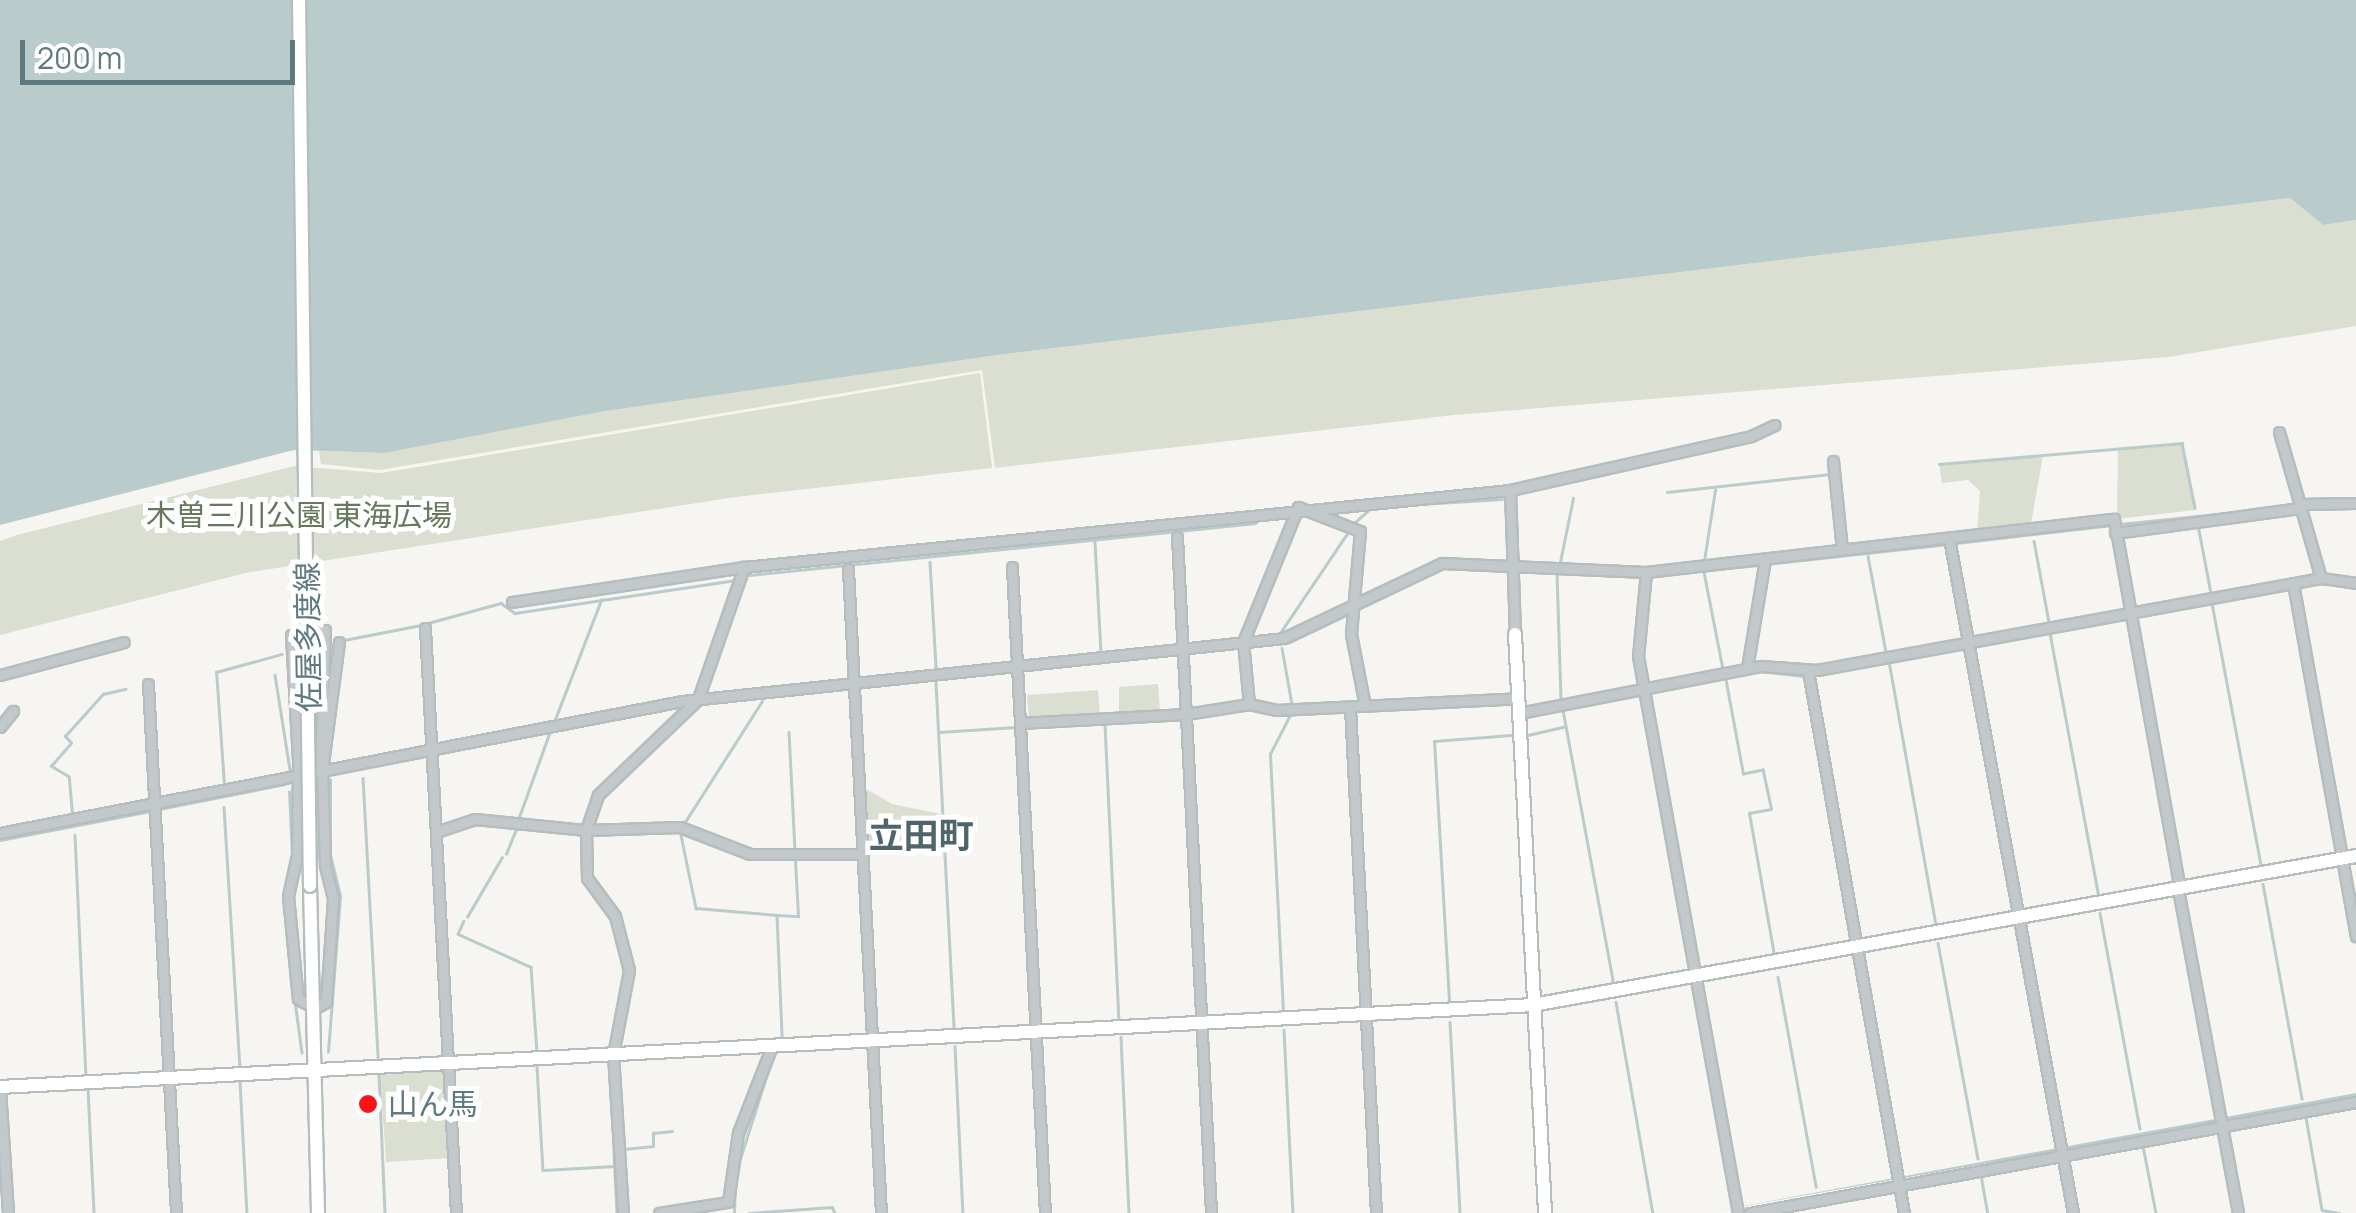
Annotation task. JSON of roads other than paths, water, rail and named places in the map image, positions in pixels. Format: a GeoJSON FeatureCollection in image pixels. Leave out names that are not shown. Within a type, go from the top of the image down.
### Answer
{"type":"FeatureCollection","features":[{"type":"Feature","properties":{"kind":"street","name":"佐屋多度線"},"geometry":{"type":"LineString","coordinates":[[299,0],[318,1213]]}},
{"type":"Feature","properties":{"kind":"street"},"geometry":{"type":"LineString","coordinates":[[512,602],[744,568],[1298,507],[1510,490],[1751,436],[1774,424]]}},
{"type":"Feature","properties":{"kind":"street"},"geometry":{"type":"LineString","coordinates":[[2279,432],[2322,578]]}},
{"type":"Feature","properties":{"kind":"street"},"geometry":{"type":"LineString","coordinates":[[1833,461],[1842,550]]}},
{"type":"Feature","properties":{"kind":"street"},"geometry":{"type":"LineString","coordinates":[[1510,490],[1510,565],[1545,1213]]}},
{"type":"Feature","properties":{"kind":"street"},"geometry":{"type":"LineString","coordinates":[[0,833],[698,700],[1284,638],[1433,565],[1510,565],[1646,575],[1765,563],[1842,550],[2356,503]]}},
{"type":"Feature","properties":{"kind":"street"},"geometry":{"type":"LineString","coordinates":[[1298,507],[1360,531],[1351,634],[1364,706]]}},
{"type":"Feature","properties":{"kind":"street"},"geometry":{"type":"LineString","coordinates":[[1249,704],[1243,642],[1298,507]]}},
{"type":"Feature","properties":{"kind":"street"},"geometry":{"type":"LineString","coordinates":[[2115,527],[2238,1213]]}},
{"type":"Feature","properties":{"kind":"street"},"geometry":{"type":"LineString","coordinates":[[1178,537],[1212,1213]]}},
{"type":"Feature","properties":{"kind":"street"},"geometry":{"type":"LineString","coordinates":[[1950,541],[2073,1213]]}},
{"type":"Feature","properties":{"kind":"street"},"geometry":{"type":"LineString","coordinates":[[1747,668],[1765,563]]}},
{"type":"Feature","properties":{"kind":"street"},"geometry":{"type":"LineString","coordinates":[[1012,566],[1045,1213]]}},
{"type":"Feature","properties":{"kind":"street"},"geometry":{"type":"LineString","coordinates":[[623,1213],[613,1055],[629,970],[614,916],[586,878],[586,830],[598,796],[698,700],[744,568]]}},
{"type":"Feature","properties":{"kind":"street"},"geometry":{"type":"LineString","coordinates":[[848,568],[881,1213]]}},
{"type":"Feature","properties":{"kind":"street"},"geometry":{"type":"LineString","coordinates":[[1646,575],[1638,656],[1737,1210]]}},
{"type":"Feature","properties":{"kind":"street"},"geometry":{"type":"LineString","coordinates":[[1020,723],[1186,714],[1249,704],[1276,710],[1519,706],[1643,689],[1747,668],[1808,671],[2322,578],[2356,584]]}},
{"type":"Feature","properties":{"kind":"street"},"geometry":{"type":"LineString","coordinates":[[2293,583],[2349,858],[2356,936]]}},
{"type":"Feature","properties":{"kind":"street"},"geometry":{"type":"LineString","coordinates":[[425,628],[456,1213]]}},
{"type":"Feature","properties":{"kind":"street"},"geometry":{"type":"LineString","coordinates":[[325,630],[321,772],[325,865],[333,898],[326,1002],[315,1008],[298,999],[288,896],[297,856],[292,635],[325,630]]}},
{"type":"Feature","properties":{"kind":"street"},"geometry":{"type":"LineString","coordinates":[[0,675],[124,642]]}},
{"type":"Feature","properties":{"kind":"street"},"geometry":{"type":"LineString","coordinates":[[321,772],[339,642]]}},
{"type":"Feature","properties":{"kind":"street"},"geometry":{"type":"LineString","coordinates":[[1808,671],[1904,1213]]}},
{"type":"Feature","properties":{"kind":"street"},"geometry":{"type":"LineString","coordinates":[[148,684],[176,1213]]}},
{"type":"Feature","properties":{"kind":"street"},"geometry":{"type":"LineString","coordinates":[[1350,707],[1376,1213]]}},
{"type":"Feature","properties":{"kind":"street"},"geometry":{"type":"LineString","coordinates":[[0,710],[13,711],[0,727]]}},
{"type":"Feature","properties":{"kind":"street"},"geometry":{"type":"LineString","coordinates":[[436,832],[475,820],[586,830],[680,827],[750,854],[862,854]]}},
{"type":"Feature","properties":{"kind":"street"},"geometry":{"type":"LineString","coordinates":[[8,1213],[0,1088],[1533,1005],[2349,858]]}},
{"type":"Feature","properties":{"kind":"street"},"geometry":{"type":"LineString","coordinates":[[659,1213],[728,1202],[738,1132],[772,1046]]}},
{"type":"Feature","properties":{"kind":"street"},"geometry":{"type":"LineString","coordinates":[[1750,1213],[1898,1181],[2221,1122],[2356,1102]]}},
{"type":"Feature","properties":{"kind":"waterway"},"geometry":{"type":"LineString","coordinates":[[1939,464],[2182,443],[2195,508]]}},
{"type":"Feature","properties":{"kind":"waterway"},"geometry":{"type":"LineString","coordinates":[[1667,492],[1830,474]]}},
{"type":"Feature","properties":{"kind":"waterway"},"geometry":{"type":"LineString","coordinates":[[1704,561],[1715,490]]}},
{"type":"Feature","properties":{"kind":"waterway"},"geometry":{"type":"LineString","coordinates":[[1560,562],[1573,498]]}},
{"type":"Feature","properties":{"kind":"waterway"},"geometry":{"type":"LineString","coordinates":[[1404,505],[1502,499]]}},
{"type":"Feature","properties":{"kind":"waterway"},"geometry":{"type":"LineString","coordinates":[[1352,525],[1371,508]]}},
{"type":"Feature","properties":{"kind":"waterway"},"geometry":{"type":"LineString","coordinates":[[2120,524],[2246,511]]}},
{"type":"Feature","properties":{"kind":"waterway"},"geometry":{"type":"LineString","coordinates":[[750,575],[1255,523]]}},
{"type":"Feature","properties":{"kind":"waterway"},"geometry":{"type":"LineString","coordinates":[[1956,543],[2112,525]]}},
{"type":"Feature","properties":{"kind":"waterway"},"geometry":{"type":"LineString","coordinates":[[2198,525],[2211,593]]}},
{"type":"Feature","properties":{"kind":"waterway"},"geometry":{"type":"LineString","coordinates":[[1280,633],[1348,532]]}},
{"type":"Feature","properties":{"kind":"waterway"},"geometry":{"type":"LineString","coordinates":[[2034,541],[2049,622]]}},
{"type":"Feature","properties":{"kind":"waterway"},"geometry":{"type":"LineString","coordinates":[[1095,542],[1101,654]]}},
{"type":"Feature","properties":{"kind":"waterway"},"geometry":{"type":"LineString","coordinates":[[1767,564],[1948,544]]}},
{"type":"Feature","properties":{"kind":"waterway"},"geometry":{"type":"LineString","coordinates":[[1868,556],[1886,652]]}},
{"type":"Feature","properties":{"kind":"waterway"},"geometry":{"type":"LineString","coordinates":[[930,562],[936,667]]}},
{"type":"Feature","properties":{"kind":"waterway"},"geometry":{"type":"LineString","coordinates":[[1682,572],[1759,565]]}},
{"type":"Feature","properties":{"kind":"waterway"},"geometry":{"type":"LineString","coordinates":[[1557,572],[1561,698]]}},
{"type":"Feature","properties":{"kind":"waterway"},"geometry":{"type":"LineString","coordinates":[[1704,572],[1723,669]]}},
{"type":"Feature","properties":{"kind":"waterway"},"geometry":{"type":"LineString","coordinates":[[428,623],[501,603],[515,613],[736,580]]}},
{"type":"Feature","properties":{"kind":"waterway"},"geometry":{"type":"LineString","coordinates":[[2344,586],[2356,588]]}},
{"type":"Feature","properties":{"kind":"waterway"},"geometry":{"type":"LineString","coordinates":[[554,722],[601,600]]}},
{"type":"Feature","properties":{"kind":"waterway"},"geometry":{"type":"LineString","coordinates":[[1358,609],[1374,600]]}},
{"type":"Feature","properties":{"kind":"waterway"},"geometry":{"type":"LineString","coordinates":[[2212,603],[2261,864]]}},
{"type":"Feature","properties":{"kind":"waterway"},"geometry":{"type":"LineString","coordinates":[[1290,642],[1346,615]]}},
{"type":"Feature","properties":{"kind":"waterway"},"geometry":{"type":"LineString","coordinates":[[328,764],[344,640],[421,625]]}},
{"type":"Feature","properties":{"kind":"waterway"},"geometry":{"type":"LineString","coordinates":[[2050,633],[2098,893]]}},
{"type":"Feature","properties":{"kind":"waterway"},"geometry":{"type":"LineString","coordinates":[[1282,648],[1292,704]]}},
{"type":"Feature","properties":{"kind":"waterway"},"geometry":{"type":"LineString","coordinates":[[2310,652],[2346,847]]}},
{"type":"Feature","properties":{"kind":"waterway"},"geometry":{"type":"LineString","coordinates":[[224,785],[216,672],[282,654]]}},
{"type":"Feature","properties":{"kind":"waterway"},"geometry":{"type":"LineString","coordinates":[[1889,661],[1936,924]]}},
{"type":"Feature","properties":{"kind":"waterway"},"geometry":{"type":"LineString","coordinates":[[1774,955],[1749,813],[1771,809],[1763,770],[1743,774],[1725,677],[1760,671],[1803,676]]}},
{"type":"Feature","properties":{"kind":"waterway"},"geometry":{"type":"LineString","coordinates":[[275,675],[290,770]]}},
{"type":"Feature","properties":{"kind":"waterway"},"geometry":{"type":"LineString","coordinates":[[936,683],[954,1028]]}},
{"type":"Feature","properties":{"kind":"waterway"},"geometry":{"type":"LineString","coordinates":[[72,814],[69,777],[51,766],[71,743],[65,736],[103,694],[125,689]]}},
{"type":"Feature","properties":{"kind":"waterway"},"geometry":{"type":"LineString","coordinates":[[685,822],[762,701]]}},
{"type":"Feature","properties":{"kind":"waterway"},"geometry":{"type":"LineString","coordinates":[[1563,710],[1613,981]]}},
{"type":"Feature","properties":{"kind":"waterway"},"geometry":{"type":"LineString","coordinates":[[437,754],[632,715]]}},
{"type":"Feature","properties":{"kind":"waterway"},"geometry":{"type":"LineString","coordinates":[[1283,1012],[1270,754],[1290,715]]}},
{"type":"Feature","properties":{"kind":"waterway"},"geometry":{"type":"LineString","coordinates":[[1105,725],[1119,1022]]}},
{"type":"Feature","properties":{"kind":"waterway"},"geometry":{"type":"LineString","coordinates":[[939,732],[1016,727]]}},
{"type":"Feature","properties":{"kind":"waterway"},"geometry":{"type":"LineString","coordinates":[[1528,735],[1564,727]]}},
{"type":"Feature","properties":{"kind":"waterway"},"geometry":{"type":"LineString","coordinates":[[789,732],[795,851]]}},
{"type":"Feature","properties":{"kind":"waterway"},"geometry":{"type":"LineString","coordinates":[[518,820],[549,734]]}},
{"type":"Feature","properties":{"kind":"waterway"},"geometry":{"type":"LineString","coordinates":[[1449,1001],[1434,741],[1511,735]]}},
{"type":"Feature","properties":{"kind":"waterway"},"geometry":{"type":"LineString","coordinates":[[330,775],[427,756]]}},
{"type":"Feature","properties":{"kind":"waterway"},"geometry":{"type":"LineString","coordinates":[[363,778],[378,1058]]}},
{"type":"Feature","properties":{"kind":"waterway"},"geometry":{"type":"LineString","coordinates":[[328,1052],[340,896],[330,855],[330,780]]}},
{"type":"Feature","properties":{"kind":"waterway"},"geometry":{"type":"LineString","coordinates":[[159,809],[285,784]]}},
{"type":"Feature","properties":{"kind":"waterway"},"geometry":{"type":"LineString","coordinates":[[284,894],[292,855],[289,792]]}},
{"type":"Feature","properties":{"kind":"waterway"},"geometry":{"type":"LineString","coordinates":[[224,807],[240,1066]]}},
{"type":"Feature","properties":{"kind":"waterway"},"geometry":{"type":"LineString","coordinates":[[0,840],[150,811]]}},
{"type":"Feature","properties":{"kind":"waterway"},"geometry":{"type":"LineString","coordinates":[[506,854],[516,829]]}},
{"type":"Feature","properties":{"kind":"waterway"},"geometry":{"type":"LineString","coordinates":[[75,835],[86,1075]]}},
{"type":"Feature","properties":{"kind":"waterway"},"geometry":{"type":"LineString","coordinates":[[681,835],[696,908],[777,915],[782,1036]]}},
{"type":"Feature","properties":{"kind":"waterway"},"geometry":{"type":"LineString","coordinates":[[467,917],[502,857]]}},
{"type":"Feature","properties":{"kind":"waterway"},"geometry":{"type":"LineString","coordinates":[[777,915],[798,916],[795,860]]}},
{"type":"Feature","properties":{"kind":"waterway"},"geometry":{"type":"LineString","coordinates":[[2263,884],[2302,1098]]}},
{"type":"Feature","properties":{"kind":"waterway"},"geometry":{"type":"LineString","coordinates":[[2100,913],[2140,1128]]}},
{"type":"Feature","properties":{"kind":"waterway"},"geometry":{"type":"LineString","coordinates":[[464,921],[458,934],[531,967],[537,1052]]}},
{"type":"Feature","properties":{"kind":"waterway"},"geometry":{"type":"LineString","coordinates":[[1938,943],[1978,1158]]}},
{"type":"Feature","properties":{"kind":"waterway"},"geometry":{"type":"LineString","coordinates":[[1778,977],[1816,1187]]}},
{"type":"Feature","properties":{"kind":"waterway"},"geometry":{"type":"LineString","coordinates":[[295,1001],[302,1053]]}},
{"type":"Feature","properties":{"kind":"waterway"},"geometry":{"type":"LineString","coordinates":[[1616,1002],[1653,1213]]}},
{"type":"Feature","properties":{"kind":"waterway"},"geometry":{"type":"LineString","coordinates":[[1450,1022],[1460,1213]]}},
{"type":"Feature","properties":{"kind":"waterway"},"geometry":{"type":"LineString","coordinates":[[1284,1030],[1293,1213]]}},
{"type":"Feature","properties":{"kind":"waterway"},"geometry":{"type":"LineString","coordinates":[[1121,1037],[1129,1213]]}},
{"type":"Feature","properties":{"kind":"waterway"},"geometry":{"type":"LineString","coordinates":[[955,1046],[963,1213]]}},
{"type":"Feature","properties":{"kind":"waterway"},"geometry":{"type":"LineString","coordinates":[[537,1067],[543,1170],[615,1166]]}},
{"type":"Feature","properties":{"kind":"waterway"},"geometry":{"type":"LineString","coordinates":[[738,1165],[768,1071]]}},
{"type":"Feature","properties":{"kind":"waterway"},"geometry":{"type":"LineString","coordinates":[[379,1075],[385,1213]]}},
{"type":"Feature","properties":{"kind":"waterway"},"geometry":{"type":"LineString","coordinates":[[240,1081],[247,1213]]}},
{"type":"Feature","properties":{"kind":"waterway"},"geometry":{"type":"LineString","coordinates":[[88,1089],[94,1213]]}},
{"type":"Feature","properties":{"kind":"waterway"},"geometry":{"type":"LineString","coordinates":[[2306,1117],[2322,1210],[2339,1213]]}},
{"type":"Feature","properties":{"kind":"waterway"},"geometry":{"type":"LineString","coordinates":[[624,1149],[653,1146],[653,1133],[672,1131]]}},
{"type":"Feature","properties":{"kind":"waterway"},"geometry":{"type":"LineString","coordinates":[[2143,1146],[2156,1213]]}},
{"type":"Feature","properties":{"kind":"waterway"},"geometry":{"type":"LineString","coordinates":[[614,1150],[617,1213]]}},
{"type":"Feature","properties":{"kind":"waterway"},"geometry":{"type":"LineString","coordinates":[[1981,1175],[1988,1213]]}},
{"type":"Feature","properties":{"kind":"waterway"},"geometry":{"type":"LineString","coordinates":[[734,1213],[735,1182]]}},
{"type":"Feature","properties":{"kind":"waterway"},"geometry":{"type":"LineString","coordinates":[[749,1213],[832,1207],[835,1213]]}},
{"type":"Feature","properties":{"kind":"place","name":"山ん馬"},"geometry":{"type":"Point","coordinates":[368,1104]}},
{"type":"Feature","properties":{"kind":"district","name":"立田町"},"geometry":{"type":"Point","coordinates":[921,835]}},
{"type":"Feature","properties":{"kind":"park label","name":"木曽三川公園 東海広場"},"geometry":{"type":"Point","coordinates":[299,515]}}]}
